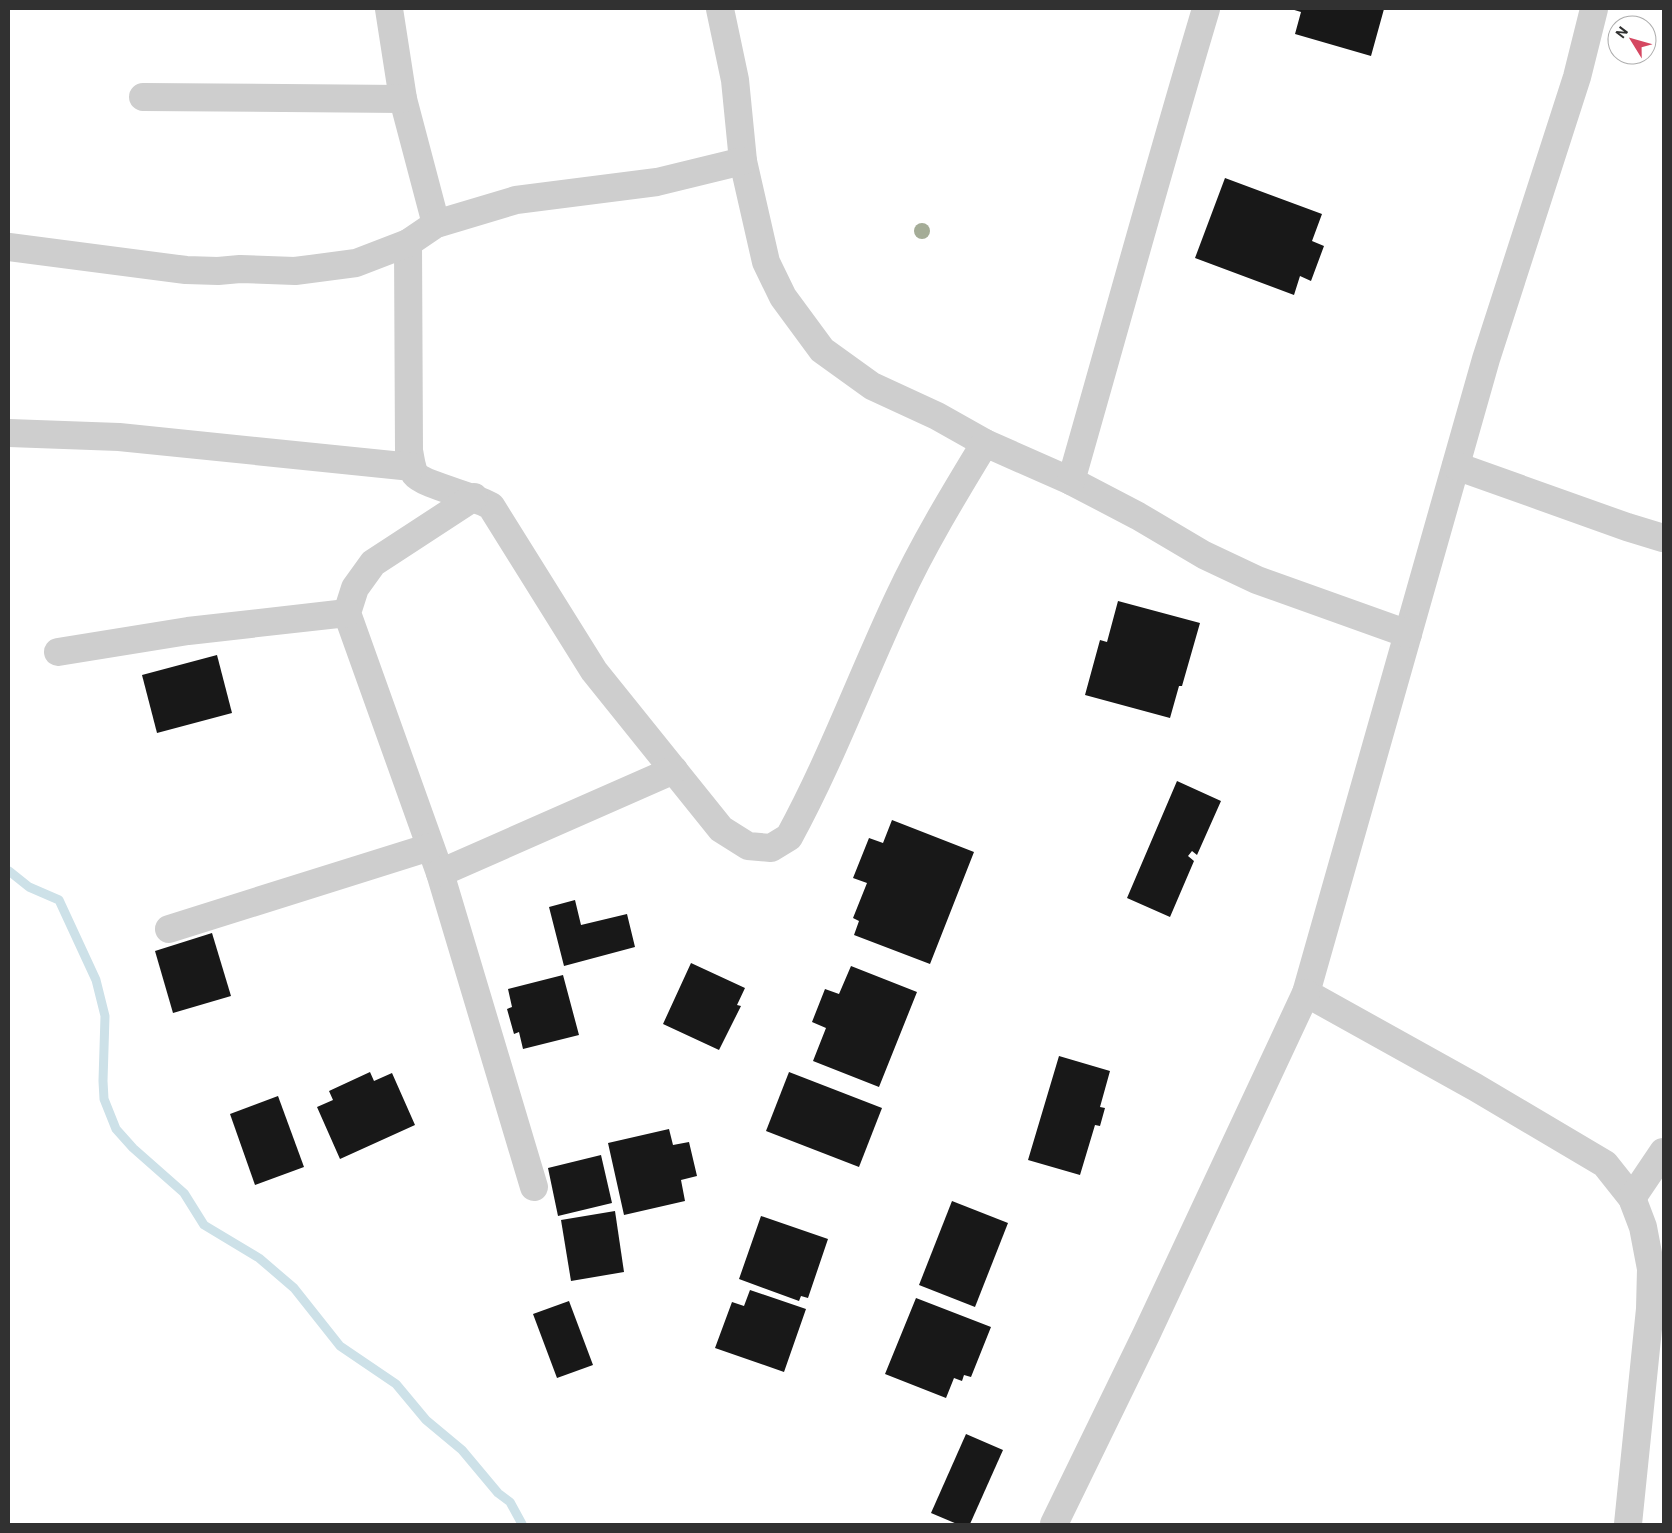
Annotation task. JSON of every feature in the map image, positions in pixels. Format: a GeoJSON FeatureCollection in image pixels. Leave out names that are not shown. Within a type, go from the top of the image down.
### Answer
{"type":"FeatureCollection","features":[{"type":"Feature","properties":{"kind":"street"},"geometry":{"type":"LineString","coordinates":[[389,9],[403,99],[436,224]]}},
{"type":"Feature","properties":{"kind":"street"},"geometry":{"type":"LineString","coordinates":[[720,9],[735,80],[742,161],[766,262],[783,297],[822,350],[872,386],[937,416],[985,443],[1071,481],[1138,516],[1204,555],[1256,580],[1408,634]]}},
{"type":"Feature","properties":{"kind":"street"},"geometry":{"type":"LineString","coordinates":[[1071,481],[1154,193],[1166,142],[1206,9]]}},
{"type":"Feature","properties":{"kind":"street"},"geometry":{"type":"LineString","coordinates":[[1054,1524],[1146,1335],[1306,993],[1486,359],[1574,86],[1594,9]]}},
{"type":"Feature","properties":{"kind":"street"},"geometry":{"type":"LineString","coordinates":[[143,97],[403,99]]}},
{"type":"Feature","properties":{"kind":"street"},"geometry":{"type":"LineString","coordinates":[[9,247],[186,270],[295,271],[356,263],[408,243],[436,224],[516,200],[657,182],[742,161]]}},
{"type":"Feature","properties":{"kind":"street"},"geometry":{"type":"LineString","coordinates":[[408,243],[409,451],[416,476],[426,483],[474,497],[491,506],[594,671],[721,829],[748,846],[771,848],[789,837],[859,690],[898,599],[930,536],[985,443]]}},
{"type":"Feature","properties":{"kind":"street"},"geometry":{"type":"LineString","coordinates":[[9,433],[119,436],[412,467]]}},
{"type":"Feature","properties":{"kind":"street"},"geometry":{"type":"LineString","coordinates":[[1456,466],[1663,538]]}},
{"type":"Feature","properties":{"kind":"street"},"geometry":{"type":"LineString","coordinates":[[474,497],[372,562],[355,588],[347,613],[440,873],[534,1187]]}},
{"type":"Feature","properties":{"kind":"street"},"geometry":{"type":"LineString","coordinates":[[58,652],[188,631],[347,613]]}},
{"type":"Feature","properties":{"kind":"street"},"geometry":{"type":"LineString","coordinates":[[440,873],[674,770]]}},
{"type":"Feature","properties":{"kind":"street"},"geometry":{"type":"LineString","coordinates":[[168,928],[430,847]]}},
{"type":"Feature","properties":{"kind":"street"},"geometry":{"type":"LineString","coordinates":[[1306,993],[1475,1086],[1604,1164],[1632,1198],[1643,1228],[1651,1269],[1650,1309],[1628,1524]]}},
{"type":"Feature","properties":{"kind":"street"},"geometry":{"type":"LineString","coordinates":[[1632,1198],[1663,1152]]}},
{"type":"Feature","properties":{"kind":"street"},"geometry":{"type":"LineString","coordinates":[[1643,1228],[1663,1246]]}},
{"type":"Feature","properties":{"kind":"building"},"geometry":{"type":"Polygon","coordinates":[[[1291,9],[1384,9],[1371,56],[1295,34],[1301,12],[1291,9]]]}},
{"type":"Feature","properties":{"kind":"building"},"geometry":{"type":"Polygon","coordinates":[[[1225,178],[1322,214],[1312,241],[1324,246],[1311,281],[1300,276],[1294,295],[1195,258],[1225,178]]]}},
{"type":"Feature","properties":{"kind":"building"},"geometry":{"type":"Polygon","coordinates":[[[1118,601],[1200,623],[1182,686],[1179,686],[1170,718],[1085,695],[1100,640],[1107,642],[1118,601]]]}},
{"type":"Feature","properties":{"kind":"building"},"geometry":{"type":"Polygon","coordinates":[[[217,655],[232,713],[157,733],[142,675],[217,655]]]}},
{"type":"Feature","properties":{"kind":"building"},"geometry":{"type":"Polygon","coordinates":[[[1177,781],[1221,801],[1197,855],[1192,851],[1188,856],[1194,861],[1170,917],[1127,898],[1177,781]]]}},
{"type":"Feature","properties":{"kind":"building"},"geometry":{"type":"Polygon","coordinates":[[[892,820],[974,852],[930,964],[854,935],[859,921],[853,918],[867,883],[853,878],[869,838],[883,843],[892,820]]]}},
{"type":"Feature","properties":{"kind":"building"},"geometry":{"type":"Polygon","coordinates":[[[575,900],[581,925],[627,914],[635,947],[564,966],[549,907],[575,900]]]}},
{"type":"Feature","properties":{"kind":"building"},"geometry":{"type":"Polygon","coordinates":[[[212,933],[231,996],[173,1013],[155,951],[212,933]]]}},
{"type":"Feature","properties":{"kind":"building"},"geometry":{"type":"Polygon","coordinates":[[[691,963],[745,988],[737,1005],[741,1006],[719,1050],[663,1024],[691,963]]]}},
{"type":"Feature","properties":{"kind":"building"},"geometry":{"type":"Polygon","coordinates":[[[851,966],[917,992],[879,1087],[813,1061],[826,1028],[812,1022],[825,989],[839,994],[851,966]]]}},
{"type":"Feature","properties":{"kind":"building"},"geometry":{"type":"Polygon","coordinates":[[[563,975],[579,1035],[523,1049],[519,1032],[514,1034],[507,1009],[512,1007],[508,989],[563,975]]]}},
{"type":"Feature","properties":{"kind":"building"},"geometry":{"type":"Polygon","coordinates":[[[1059,1056],[1110,1071],[1100,1107],[1105,1108],[1100,1126],[1095,1125],[1080,1175],[1028,1160],[1059,1056]]]}},
{"type":"Feature","properties":{"kind":"building"},"geometry":{"type":"Polygon","coordinates":[[[370,1072],[374,1081],[392,1073],[415,1125],[340,1159],[317,1107],[333,1100],[329,1091],[370,1072]]]}},
{"type":"Feature","properties":{"kind":"building"},"geometry":{"type":"Polygon","coordinates":[[[789,1072],[882,1108],[859,1167],[766,1131],[789,1072]]]}},
{"type":"Feature","properties":{"kind":"building"},"geometry":{"type":"Polygon","coordinates":[[[278,1096],[304,1167],[255,1185],[230,1114],[278,1096]]]}},
{"type":"Feature","properties":{"kind":"building"},"geometry":{"type":"Polygon","coordinates":[[[669,1129],[673,1145],[689,1142],[697,1176],[681,1180],[685,1201],[624,1215],[608,1143],[669,1129]]]}},
{"type":"Feature","properties":{"kind":"building"},"geometry":{"type":"Polygon","coordinates":[[[601,1155],[612,1203],[558,1216],[548,1168],[601,1155]]]}},
{"type":"Feature","properties":{"kind":"building"},"geometry":{"type":"Polygon","coordinates":[[[952,1201],[1008,1223],[975,1307],[919,1285],[952,1201]]]}},
{"type":"Feature","properties":{"kind":"building"},"geometry":{"type":"Polygon","coordinates":[[[615,1211],[624,1272],[571,1281],[561,1220],[615,1211]]]}},
{"type":"Feature","properties":{"kind":"building"},"geometry":{"type":"Polygon","coordinates":[[[761,1216],[828,1239],[808,1298],[801,1296],[799,1301],[739,1279],[761,1216]]]}},
{"type":"Feature","properties":{"kind":"building"},"geometry":{"type":"Polygon","coordinates":[[[750,1290],[806,1309],[784,1372],[715,1348],[732,1302],[744,1306],[750,1290]]]}},
{"type":"Feature","properties":{"kind":"building"},"geometry":{"type":"Polygon","coordinates":[[[916,1298],[991,1327],[971,1377],[964,1375],[962,1381],[954,1378],[946,1398],[885,1374],[916,1298]]]}},
{"type":"Feature","properties":{"kind":"building"},"geometry":{"type":"Polygon","coordinates":[[[569,1301],[593,1365],[557,1378],[533,1314],[569,1301]]]}},
{"type":"Feature","properties":{"kind":"building"},"geometry":{"type":"Polygon","coordinates":[[[966,1434],[1003,1450],[970,1524],[957,1524],[931,1513],[966,1434]]]}},
{"type":"Feature","properties":{"kind":"waterway"},"geometry":{"type":"LineString","coordinates":[[9,871],[29,887],[59,900],[96,980],[105,1016],[104,1099],[116,1129],[133,1148],[184,1193],[204,1225],[259,1258],[294,1288],[340,1346],[396,1384],[426,1420],[462,1450],[498,1493],[510,1502],[522,1524]]}}]}
